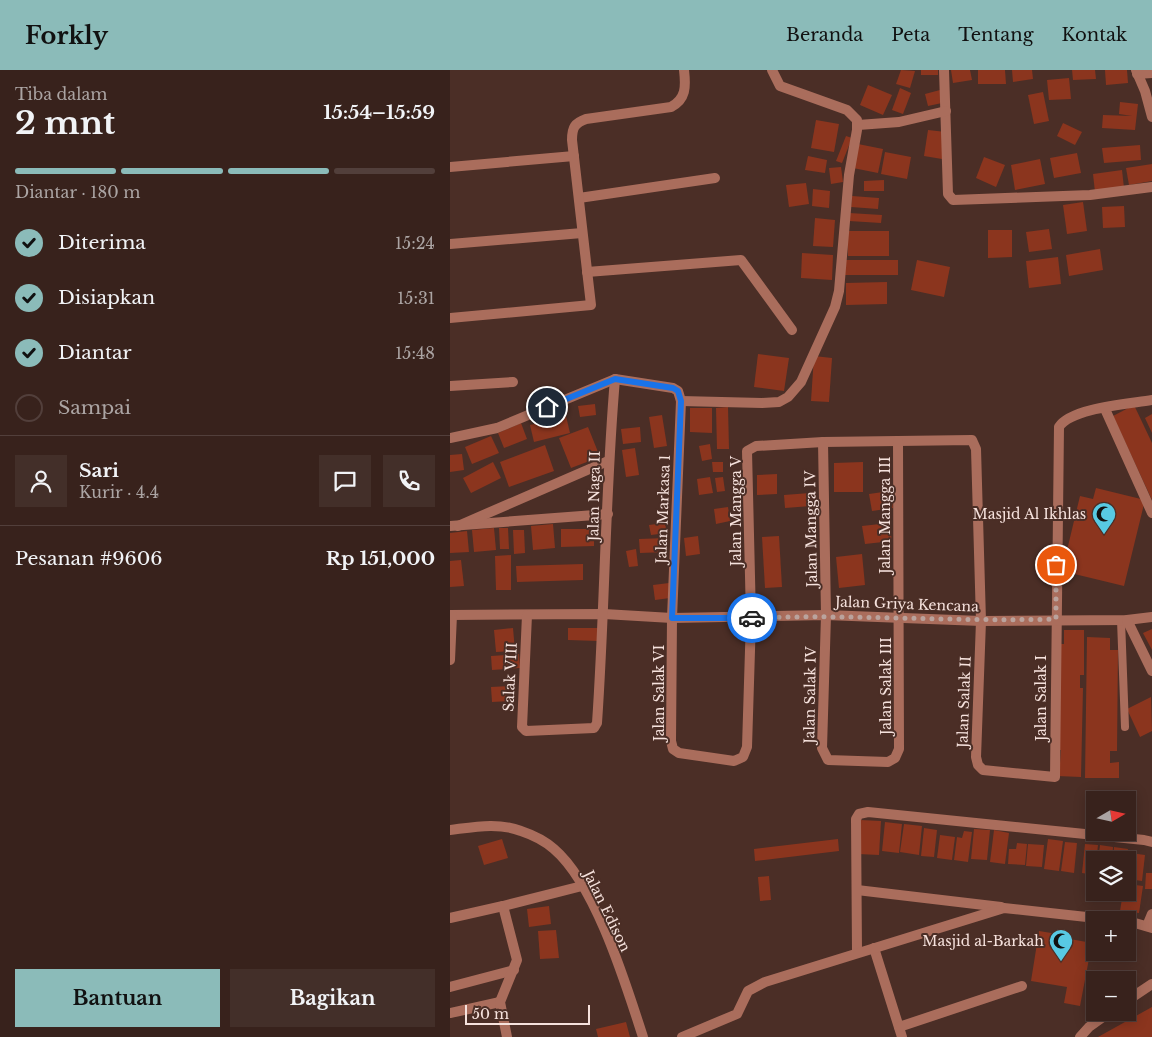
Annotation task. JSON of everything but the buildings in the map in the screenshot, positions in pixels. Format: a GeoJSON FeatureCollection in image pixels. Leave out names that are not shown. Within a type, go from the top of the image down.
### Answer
{"type":"FeatureCollection","features":[{"type":"Feature","properties":{"kind":"street"},"geometry":{"type":"LineString","coordinates":[[450,318],[591,305],[572,133],[576,124],[586,119],[670,107],[680,102],[685,94],[684,70]]}},
{"type":"Feature","properties":{"kind":"street"},"geometry":{"type":"LineString","coordinates":[[450,438],[497,428],[615,379],[673,388],[678,391],[681,401],[779,402],[788,397],[801,382],[835,307],[839,291],[849,175],[858,125],[854,115],[847,110],[789,91],[780,86],[772,70]]}},
{"type":"Feature","properties":{"kind":"street"},"geometry":{"type":"LineString","coordinates":[[944,70],[948,194],[953,200],[1090,195],[1152,186]]}},
{"type":"Feature","properties":{"kind":"street"},"geometry":{"type":"LineString","coordinates":[[1152,73],[1137,72],[1145,91],[1152,117]]}},
{"type":"Feature","properties":{"kind":"street"},"geometry":{"type":"LineString","coordinates":[[858,125],[899,122],[946,111]]}},
{"type":"Feature","properties":{"kind":"street"},"geometry":{"type":"LineString","coordinates":[[450,167],[574,156]]}},
{"type":"Feature","properties":{"kind":"street"},"geometry":{"type":"LineString","coordinates":[[579,198],[715,178]]}},
{"type":"Feature","properties":{"kind":"street"},"geometry":{"type":"LineString","coordinates":[[450,244],[582,233]]}},
{"type":"Feature","properties":{"kind":"street"},"geometry":{"type":"LineString","coordinates":[[587,272],[741,260],[792,330]]}},
{"type":"Feature","properties":{"kind":"street","name":"Jalan Naga II"},"geometry":{"type":"LineString","coordinates":[[594,728],[597,723],[604,614],[608,461],[615,379]]}},
{"type":"Feature","properties":{"kind":"street"},"geometry":{"type":"LineString","coordinates":[[450,386],[513,382]]}},
{"type":"Feature","properties":{"kind":"street"},"geometry":{"type":"LineString","coordinates":[[1152,400],[1106,409],[1152,514]]}},
{"type":"Feature","properties":{"kind":"street","name":"Jalan Markasa 1"},"geometry":{"type":"LineString","coordinates":[[672,618],[681,401]]}},
{"type":"Feature","properties":{"kind":"street","name":"Jalan Salak I"},"geometry":{"type":"LineString","coordinates":[[1055,777],[1059,427],[1069,416],[1106,409]]}},
{"type":"Feature","properties":{"kind":"street","name":"Jalan Salak II"},"geometry":{"type":"LineString","coordinates":[[898,441],[968,439],[975,444],[981,621],[976,757],[978,765],[983,770],[1055,777]]}},
{"type":"Feature","properties":{"kind":"street"},"geometry":{"type":"LineString","coordinates":[[823,442],[898,441]]}},
{"type":"Feature","properties":{"kind":"street","name":"Jalan Mangga III"},"geometry":{"type":"LineString","coordinates":[[898,441],[900,618]]}},
{"type":"Feature","properties":{"kind":"street","name":"Jalan Mangga IV"},"geometry":{"type":"LineString","coordinates":[[823,442],[826,615]]}},
{"type":"Feature","properties":{"kind":"street","name":"Jalan Mangga V"},"geometry":{"type":"LineString","coordinates":[[751,618],[747,451],[756,446],[823,442]]}},
{"type":"Feature","properties":{"kind":"street"},"geometry":{"type":"LineString","coordinates":[[454,526],[608,461]]}},
{"type":"Feature","properties":{"kind":"street"},"geometry":{"type":"LineString","coordinates":[[454,526],[608,514]]}},
{"type":"Feature","properties":{"kind":"street","name":"Jalan Griya Kencana"},"geometry":{"type":"LineString","coordinates":[[451,615],[604,614],[672,618],[751,618],[826,615],[981,621],[1124,620],[1152,617]]}},
{"type":"Feature","properties":{"kind":"street"},"geometry":{"type":"LineString","coordinates":[[450,660],[451,615]]}},
{"type":"Feature","properties":{"kind":"street","name":"Salak VIII"},"geometry":{"type":"LineString","coordinates":[[527,615],[522,727],[526,731],[594,728]]}},
{"type":"Feature","properties":{"kind":"street","name":"Jalan Salak IV"},"geometry":{"type":"LineString","coordinates":[[826,615],[823,754],[828,760],[888,762],[898,754]]}},
{"type":"Feature","properties":{"kind":"street","name":"Jalan Salak VI"},"geometry":{"type":"LineString","coordinates":[[672,618],[670,741],[673,749],[679,753],[734,761],[739,760],[745,753],[751,618]]}},
{"type":"Feature","properties":{"kind":"street","name":"Jalan Salak III"},"geometry":{"type":"LineString","coordinates":[[898,754],[900,618]]}},
{"type":"Feature","properties":{"kind":"street"},"geometry":{"type":"LineString","coordinates":[[1124,620],[1152,671]]}},
{"type":"Feature","properties":{"kind":"street"},"geometry":{"type":"LineString","coordinates":[[857,952],[856,819],[859,814],[868,812],[1152,842]]}},
{"type":"Feature","properties":{"kind":"street","name":"Jalan Edison"},"geometry":{"type":"LineString","coordinates":[[450,830],[501,826],[528,834],[554,849],[567,862],[582,886],[617,962],[643,1037]]}},
{"type":"Feature","properties":{"kind":"street"},"geometry":{"type":"LineString","coordinates":[[450,918],[582,886]]}},
{"type":"Feature","properties":{"kind":"street"},"geometry":{"type":"LineString","coordinates":[[856,890],[1086,917]]}},
{"type":"Feature","properties":{"kind":"street"},"geometry":{"type":"LineString","coordinates":[[503,906],[517,960],[500,1002],[507,1037]]}},
{"type":"Feature","properties":{"kind":"street"},"geometry":{"type":"LineString","coordinates":[[682,1037],[736,1014],[744,997],[754,986],[857,952],[1004,908]]}},
{"type":"Feature","properties":{"kind":"street"},"geometry":{"type":"LineString","coordinates":[[1136,924],[1150,927],[1152,914]]}},
{"type":"Feature","properties":{"kind":"street"},"geometry":{"type":"LineString","coordinates":[[874,948],[901,1032],[1022,986]]}},
{"type":"Feature","properties":{"kind":"street"},"geometry":{"type":"LineString","coordinates":[[450,987],[514,970]]}},
{"type":"Feature","properties":{"kind":"street"},"geometry":{"type":"LineString","coordinates":[[1136,995],[1152,984]]}},
{"type":"Feature","properties":{"kind":"street"},"geometry":{"type":"LineString","coordinates":[[450,1013],[500,1002]]}},
{"type":"Feature","properties":{"kind":"street"},"geometry":{"type":"LineString","coordinates":[[1079,1037],[1099,1021]]}},
{"type":"Feature","properties":{"kind":"lane"},"geometry":{"type":"LineString","coordinates":[[1124,620],[1125,727]]}},
{"type":"Feature","properties":{"kind":"way so far"},"geometry":{"type":"LineString","coordinates":[[752,618],[826,615],[981,621],[1056,619],[1056,565]]}},
{"type":"Feature","properties":{"kind":"place","name":"Masjid Al Ikhlas"},"geometry":{"type":"Point","coordinates":[1104,535]}},
{"type":"Feature","properties":{"kind":"place","name":"Masjid al-Barkah"},"geometry":{"type":"Point","coordinates":[1061,962]}},
{"type":"Feature","properties":{"kind":"route"},"geometry":{"type":"LineString","coordinates":[[547,407],[615,379],[673,388],[678,391],[681,401],[672,618],[752,618]]}}]}
